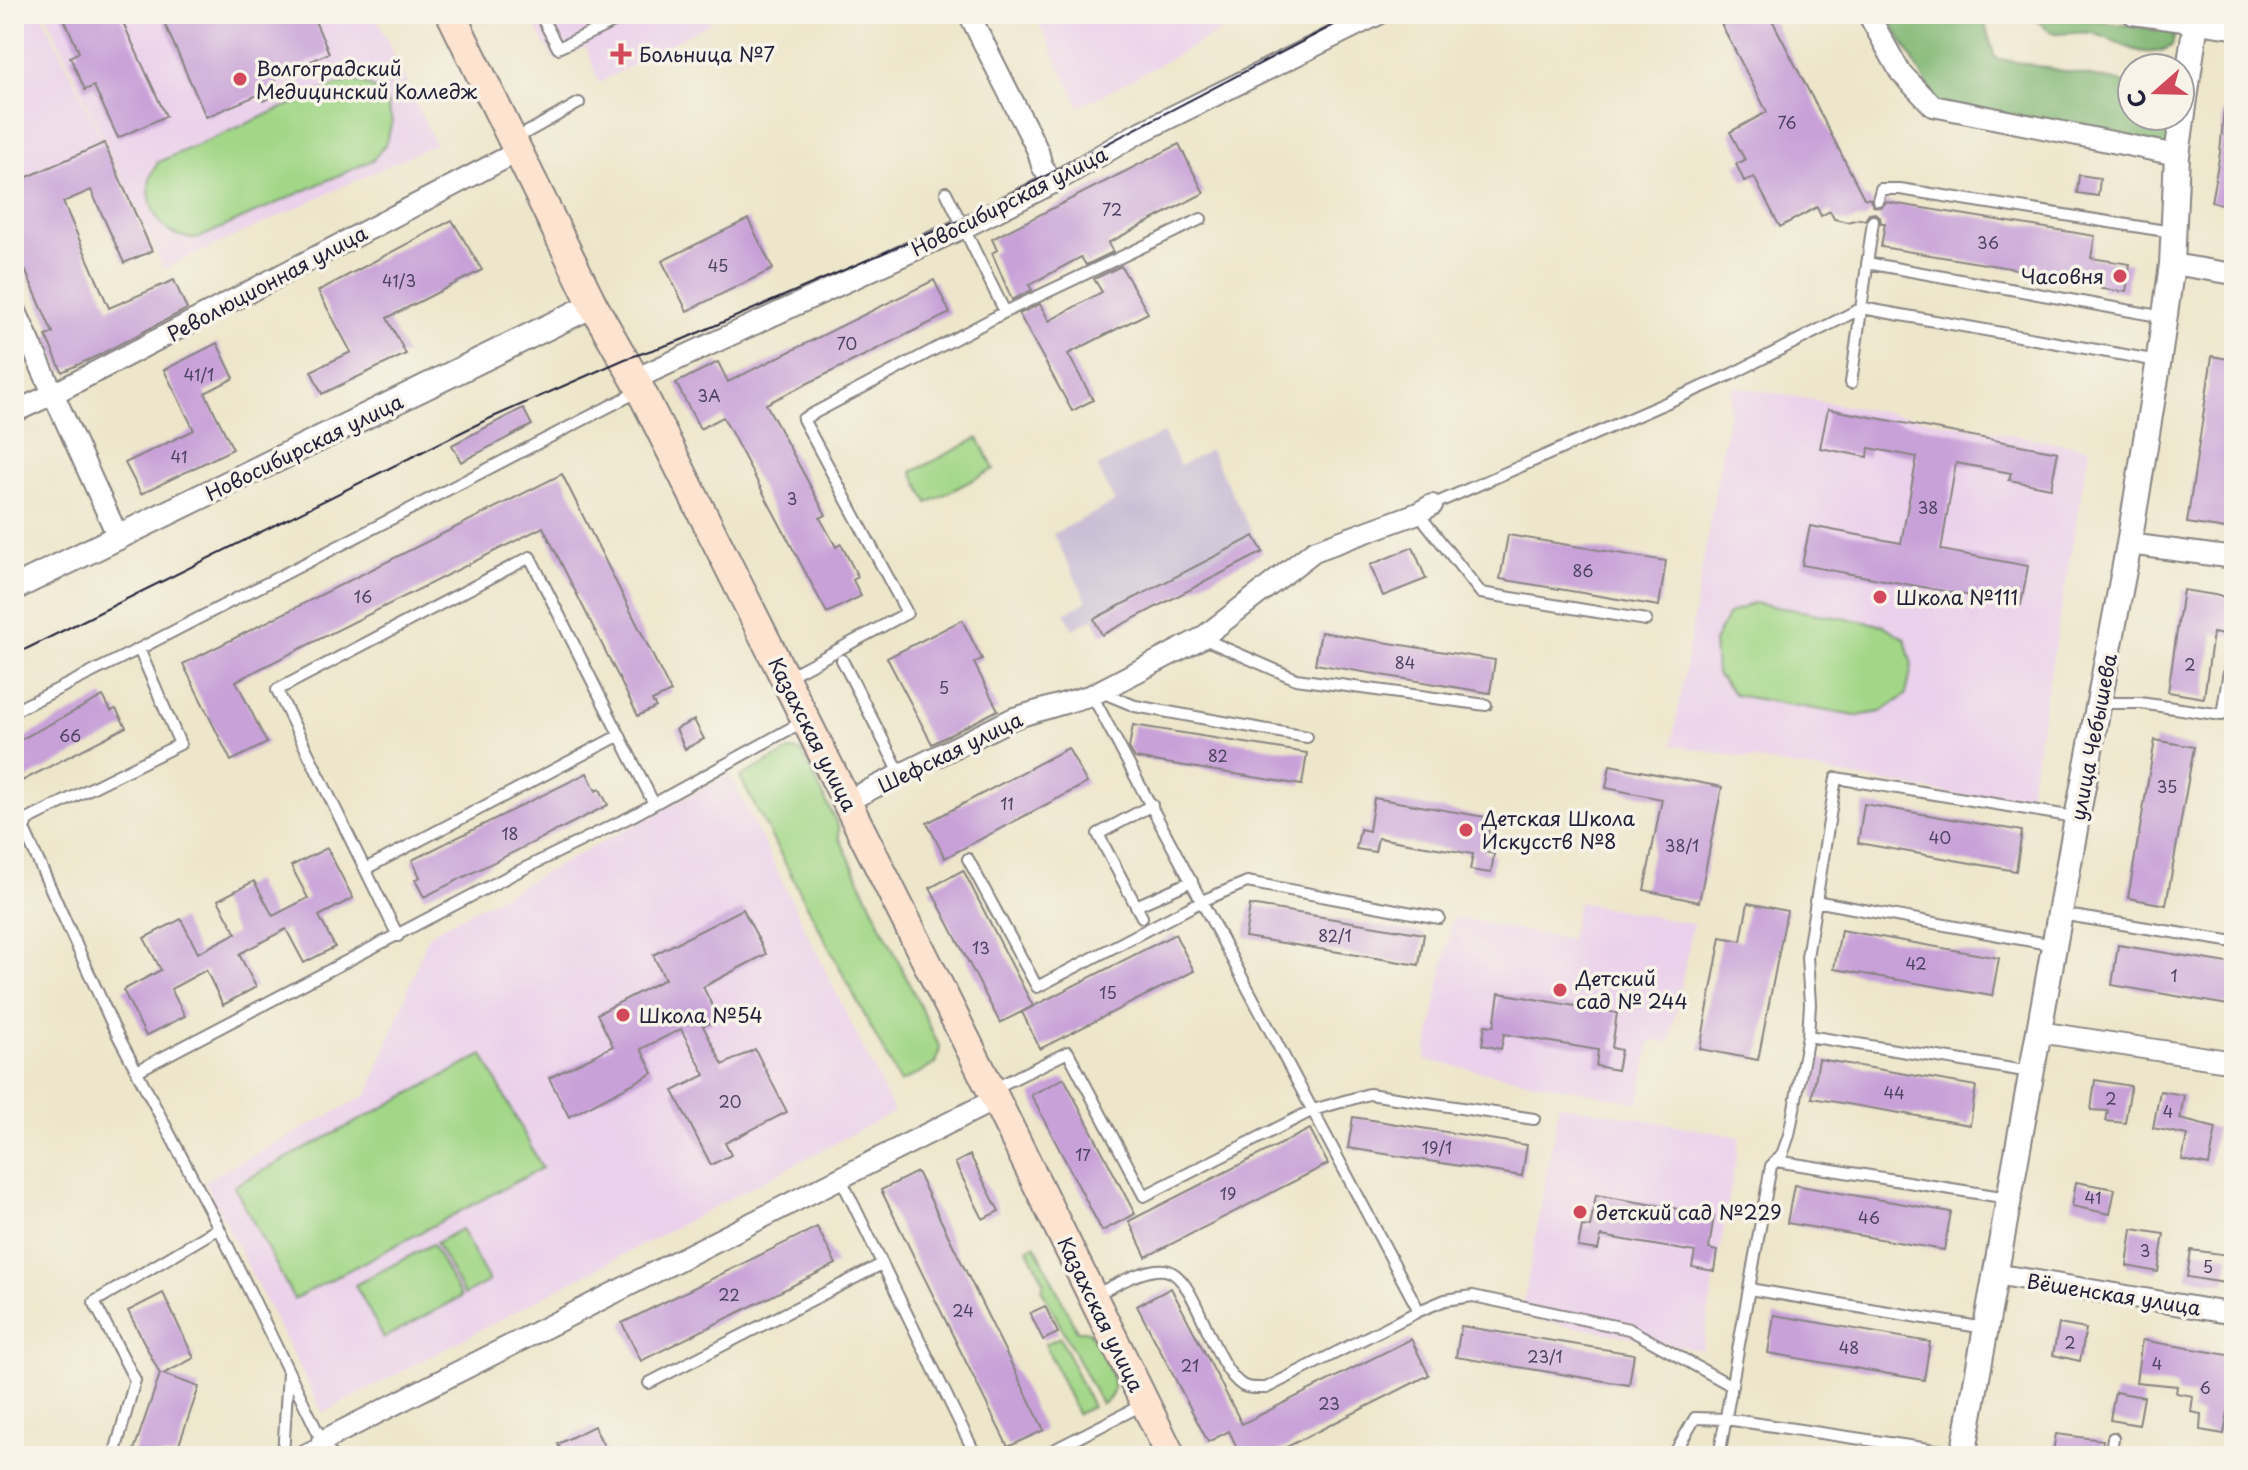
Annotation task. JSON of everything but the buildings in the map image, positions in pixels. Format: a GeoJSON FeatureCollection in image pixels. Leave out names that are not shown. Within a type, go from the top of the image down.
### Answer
{"type":"FeatureCollection","features":[{"type":"Feature","properties":{"kind":"main road","name":"Казахская улица"},"geometry":{"type":"LineString","coordinates":[[451,14],[593,305],[638,384],[994,1094],[1171,1456]]}},
{"type":"Feature","properties":{"kind":"street"},"geometry":{"type":"LineString","coordinates":[[969,14],[1053,183]]}},
{"type":"Feature","properties":{"kind":"street","name":"Новосибирская улица"},"geometry":{"type":"LineString","coordinates":[[638,384],[963,228],[1053,183],[1135,135],[1379,14]]}},
{"type":"Feature","properties":{"kind":"street"},"geometry":{"type":"LineString","coordinates":[[1868,14],[1900,72],[1933,106],[2177,155]]}},
{"type":"Feature","properties":{"kind":"street"},"geometry":{"type":"LineString","coordinates":[[2133,14],[2196,19],[2234,28]]}},
{"type":"Feature","properties":{"kind":"street","name":"улица Чебышева"},"geometry":{"type":"LineString","coordinates":[[1963,1455],[2129,544],[2172,264],[2177,155],[2196,19]]}},
{"type":"Feature","properties":{"kind":"street","name":"Революционная улица"},"geometry":{"type":"LineString","coordinates":[[14,412],[53,394],[516,145]]}},
{"type":"Feature","properties":{"kind":"street"},"geometry":{"type":"LineString","coordinates":[[2172,264],[2234,274]]}},
{"type":"Feature","properties":{"kind":"street","name":"Новосибирская улица"},"geometry":{"type":"LineString","coordinates":[[14,588],[593,305]]}},
{"type":"Feature","properties":{"kind":"street"},"geometry":{"type":"LineString","coordinates":[[14,307],[119,539]]}},
{"type":"Feature","properties":{"kind":"street","name":"Шефская улица"},"geometry":{"type":"LineString","coordinates":[[847,801],[1014,718],[1096,693],[1202,638],[1314,551],[1425,509]]}},
{"type":"Feature","properties":{"kind":"street"},"geometry":{"type":"LineString","coordinates":[[2129,544],[2234,558]]}},
{"type":"Feature","properties":{"kind":"street"},"geometry":{"type":"LineString","coordinates":[[2039,1032],[2234,1062]]}},
{"type":"Feature","properties":{"kind":"street"},"geometry":{"type":"LineString","coordinates":[[327,1448],[598,1299],[841,1179],[994,1094]]}},
{"type":"Feature","properties":{"kind":"street","name":"Вёшенская улица"},"geometry":{"type":"LineString","coordinates":[[1995,1274],[2234,1314]]}},
{"type":"Feature","properties":{"kind":"lane"},"geometry":{"type":"LineString","coordinates":[[540,14],[558,48],[631,14]]}},
{"type":"Feature","properties":{"kind":"lane"},"geometry":{"type":"LineString","coordinates":[[516,145],[579,103]]}},
{"type":"Feature","properties":{"kind":"lane"},"geometry":{"type":"LineString","coordinates":[[1878,200],[1881,189],[1900,189],[2173,232]]}},
{"type":"Feature","properties":{"kind":"lane"},"geometry":{"type":"LineString","coordinates":[[946,192],[1005,312]]}},
{"type":"Feature","properties":{"kind":"lane"},"geometry":{"type":"LineString","coordinates":[[785,678],[907,613],[803,419],[1005,312],[1201,219]]}},
{"type":"Feature","properties":{"kind":"lane"},"geometry":{"type":"LineString","coordinates":[[1851,383],[1873,221]]}},
{"type":"Feature","properties":{"kind":"lane"},"geometry":{"type":"LineString","coordinates":[[1867,263],[2165,317]]}},
{"type":"Feature","properties":{"kind":"lane"},"geometry":{"type":"LineString","coordinates":[[1646,620],[1481,593],[1425,509],[1732,374],[1862,308],[2158,361]]}},
{"type":"Feature","properties":{"kind":"lane"},"geometry":{"type":"LineString","coordinates":[[14,711],[139,649],[638,384]]}},
{"type":"Feature","properties":{"kind":"lane"},"geometry":{"type":"LineString","coordinates":[[398,936],[277,690],[530,557],[654,804]]}},
{"type":"Feature","properties":{"kind":"lane"},"geometry":{"type":"LineString","coordinates":[[1202,638],[1296,679],[1486,705]]}},
{"type":"Feature","properties":{"kind":"lane"},"geometry":{"type":"LineString","coordinates":[[139,649],[180,744],[18,825],[113,1026],[219,1228],[327,1448],[292,1456]]}},
{"type":"Feature","properties":{"kind":"lane"},"geometry":{"type":"LineString","coordinates":[[2099,703],[2140,703],[2222,715],[2229,706],[2234,652]]}},
{"type":"Feature","properties":{"kind":"lane"},"geometry":{"type":"LineString","coordinates":[[842,660],[901,775]]}},
{"type":"Feature","properties":{"kind":"lane"},"geometry":{"type":"LineString","coordinates":[[1096,693],[1135,706],[1307,737]]}},
{"type":"Feature","properties":{"kind":"lane"},"geometry":{"type":"LineString","coordinates":[[1096,693],[1202,901],[1419,1311]]}},
{"type":"Feature","properties":{"kind":"lane"},"geometry":{"type":"LineString","coordinates":[[137,1071],[513,874],[654,804],[806,720]]}},
{"type":"Feature","properties":{"kind":"lane"},"geometry":{"type":"LineString","coordinates":[[365,869],[620,735]]}},
{"type":"Feature","properties":{"kind":"lane"},"geometry":{"type":"LineString","coordinates":[[1719,1456],[1771,1166],[1782,1155],[1789,1135],[1808,1036],[1810,1004],[1807,957],[1836,778],[2077,818]]}},
{"type":"Feature","properties":{"kind":"lane"},"geometry":{"type":"LineString","coordinates":[[1142,917],[1098,834],[1152,805]]}},
{"type":"Feature","properties":{"kind":"lane"},"geometry":{"type":"LineString","coordinates":[[968,859],[1037,987],[1202,901],[1247,882],[1439,918]]}},
{"type":"Feature","properties":{"kind":"lane"},"geometry":{"type":"LineString","coordinates":[[1136,906],[1192,881]]}},
{"type":"Feature","properties":{"kind":"lane"},"geometry":{"type":"LineString","coordinates":[[1815,901],[2054,945]]}},
{"type":"Feature","properties":{"kind":"lane"},"geometry":{"type":"LineString","coordinates":[[2060,914],[2234,942]]}},
{"type":"Feature","properties":{"kind":"lane"},"geometry":{"type":"LineString","coordinates":[[1808,1036],[2032,1072]]}},
{"type":"Feature","properties":{"kind":"lane"},"geometry":{"type":"LineString","coordinates":[[994,1094],[1068,1052],[1144,1196],[1313,1110],[1369,1094],[1534,1119]]}},
{"type":"Feature","properties":{"kind":"lane"},"geometry":{"type":"LineString","coordinates":[[1776,1161],[2008,1198]]}},
{"type":"Feature","properties":{"kind":"lane"},"geometry":{"type":"LineString","coordinates":[[841,1179],[976,1456]]}},
{"type":"Feature","properties":{"kind":"lane"},"geometry":{"type":"LineString","coordinates":[[114,1456],[135,1380],[94,1302],[219,1228]]}},
{"type":"Feature","properties":{"kind":"lane"},"geometry":{"type":"LineString","coordinates":[[649,1383],[882,1264]]}},
{"type":"Feature","properties":{"kind":"lane"},"geometry":{"type":"LineString","coordinates":[[1093,1296],[1148,1271],[1166,1270],[1182,1280],[1229,1372],[1244,1387],[1266,1388],[1419,1311],[1445,1300],[1473,1296],[1629,1329],[1732,1386]]}},
{"type":"Feature","properties":{"kind":"lane"},"geometry":{"type":"LineString","coordinates":[[1749,1289],[1985,1328]]}},
{"type":"Feature","properties":{"kind":"lane"},"geometry":{"type":"LineString","coordinates":[[283,1456],[288,1370]]}},
{"type":"Feature","properties":{"kind":"lane"},"geometry":{"type":"LineString","coordinates":[[1042,1456],[1061,1452],[1145,1404]]}},
{"type":"Feature","properties":{"kind":"lane"},"geometry":{"type":"LineString","coordinates":[[1673,1456],[1695,1418],[1726,1419],[1963,1455]]}},
{"type":"Feature","properties":{"kind":"lane"},"geometry":{"type":"LineString","coordinates":[[2110,1456],[2113,1438]]}},
{"type":"Feature","properties":{"kind":"shaded area"},"geometry":{"type":"Polygon","coordinates":[[[14,14],[42,14],[104,143],[14,183],[14,14]]]}},
{"type":"Feature","properties":{"kind":"shaded area","name":"Волгоградский Медицинский Колледж"},"geometry":{"type":"Polygon","coordinates":[[[46,14],[375,14],[435,144],[164,269],[46,14]]]}},
{"type":"Feature","properties":{"kind":"shaded area","name":"Больница №7"},"geometry":{"type":"Polygon","coordinates":[[[528,14],[705,14],[710,23],[599,83],[586,47],[555,61],[528,14]]]}},
{"type":"Feature","properties":{"kind":"shaded area"},"geometry":{"type":"Polygon","coordinates":[[[1034,14],[1253,14],[1080,107],[1034,14]]]}},
{"type":"Feature","properties":{"kind":"shaded area","name":"Школа №111"},"geometry":{"type":"Polygon","coordinates":[[[1733,386],[2089,448],[2027,807],[1672,745],[1733,386]]]}},
{"type":"Feature","properties":{"kind":"shaded area"},"geometry":{"type":"Polygon","coordinates":[[[1163,433],[1180,466],[1210,450],[1254,536],[1073,629],[1065,613],[1087,601],[1053,534],[1115,502],[1097,467],[1163,433]]]}},
{"type":"Feature","properties":{"kind":"shaded area","name":"Школа №54"},"geometry":{"type":"Polygon","coordinates":[[[730,774],[894,1112],[323,1413],[204,1181],[368,1095],[429,934],[730,774]]]}},
{"type":"Feature","properties":{"kind":"shaded area","name":"Детский сад № 244"},"geometry":{"type":"Polygon","coordinates":[[[1578,902],[1693,924],[1670,1043],[1651,1040],[1639,1103],[1425,1060],[1453,917],[1570,940],[1578,902]]]}},
{"type":"Feature","properties":{"kind":"shaded area","name":"детский сад №229"},"geometry":{"type":"Polygon","coordinates":[[[1559,1104],[1740,1137],[1702,1350],[1521,1317],[1559,1104]]]}},
{"type":"Feature","properties":{"kind":"green space"},"geometry":{"type":"Polygon","coordinates":[[[1886,14],[1982,14],[1995,58],[2116,81],[2116,132],[2174,132],[2177,155],[1939,105],[1886,14]]]}},
{"type":"Feature","properties":{"kind":"green space"},"geometry":{"type":"Polygon","coordinates":[[[2046,14],[2175,32],[2172,46],[2149,52],[2090,33],[2052,32],[2034,19],[2007,16],[2046,14]]]}},
{"type":"Feature","properties":{"kind":"green space"},"geometry":{"type":"Polygon","coordinates":[[[354,81],[373,87],[387,103],[392,122],[386,143],[373,160],[199,238],[172,233],[159,221],[149,188],[158,162],[338,84],[354,81]]]}},
{"type":"Feature","properties":{"kind":"green space"},"geometry":{"type":"Polygon","coordinates":[[[978,438],[994,469],[928,503],[912,472],[978,438]]]}},
{"type":"Feature","properties":{"kind":"green space"},"geometry":{"type":"Polygon","coordinates":[[[1753,603],[1883,625],[1905,639],[1912,665],[1906,695],[1881,712],[1856,716],[1735,695],[1716,673],[1714,642],[1728,614],[1753,603]]]}},
{"type":"Feature","properties":{"kind":"green space"},"geometry":{"type":"Polygon","coordinates":[[[791,750],[802,752],[940,1048],[936,1064],[900,1083],[740,777],[791,750]]]}},
{"type":"Feature","properties":{"kind":"green space"},"geometry":{"type":"Polygon","coordinates":[[[483,1055],[542,1168],[294,1299],[234,1186],[483,1055]]]}},
{"type":"Feature","properties":{"kind":"green space"},"geometry":{"type":"Polygon","coordinates":[[[461,1229],[489,1281],[464,1295],[436,1243],[461,1229]]]}},
{"type":"Feature","properties":{"kind":"green space"},"geometry":{"type":"Polygon","coordinates":[[[432,1244],[461,1297],[384,1338],[355,1285],[432,1244]]]}},
{"type":"Feature","properties":{"kind":"green space"},"geometry":{"type":"Polygon","coordinates":[[[1035,1245],[1077,1331],[1089,1331],[1110,1370],[1113,1390],[1101,1404],[1042,1290],[1044,1281],[1028,1249],[1035,1245]]]}},
{"type":"Feature","properties":{"kind":"green space"},"geometry":{"type":"Polygon","coordinates":[[[1060,1337],[1092,1407],[1077,1414],[1045,1344],[1060,1337]]]}},
{"type":"Feature","properties":{"kind":"tram line"},"geometry":{"type":"LineString","coordinates":[[14,655],[484,421],[965,218],[1355,14]]}},
{"type":"Feature","properties":{"kind":"place","name":"Больница №7"},"geometry":{"type":"Point","coordinates":[621,54]}},
{"type":"Feature","properties":{"kind":"place","name":"Волгоградский Медицинский Колледж"},"geometry":{"type":"Point","coordinates":[240,79]}},
{"type":"Feature","properties":{"kind":"place","name":"Часовня"},"geometry":{"type":"Point","coordinates":[2120,276]}},
{"type":"Feature","properties":{"kind":"place","name":"Школа №111"},"geometry":{"type":"Point","coordinates":[1880,597]}},
{"type":"Feature","properties":{"kind":"place","name":"Детская Школа Искусств №8"},"geometry":{"type":"Point","coordinates":[1466,830]}},
{"type":"Feature","properties":{"kind":"place","name":"Детский сад № 244"},"geometry":{"type":"Point","coordinates":[1560,990]}},
{"type":"Feature","properties":{"kind":"place","name":"Школа №54"},"geometry":{"type":"Point","coordinates":[623,1015]}},
{"type":"Feature","properties":{"kind":"place","name":"детский сад №229"},"geometry":{"type":"Point","coordinates":[1580,1212]}}]}
